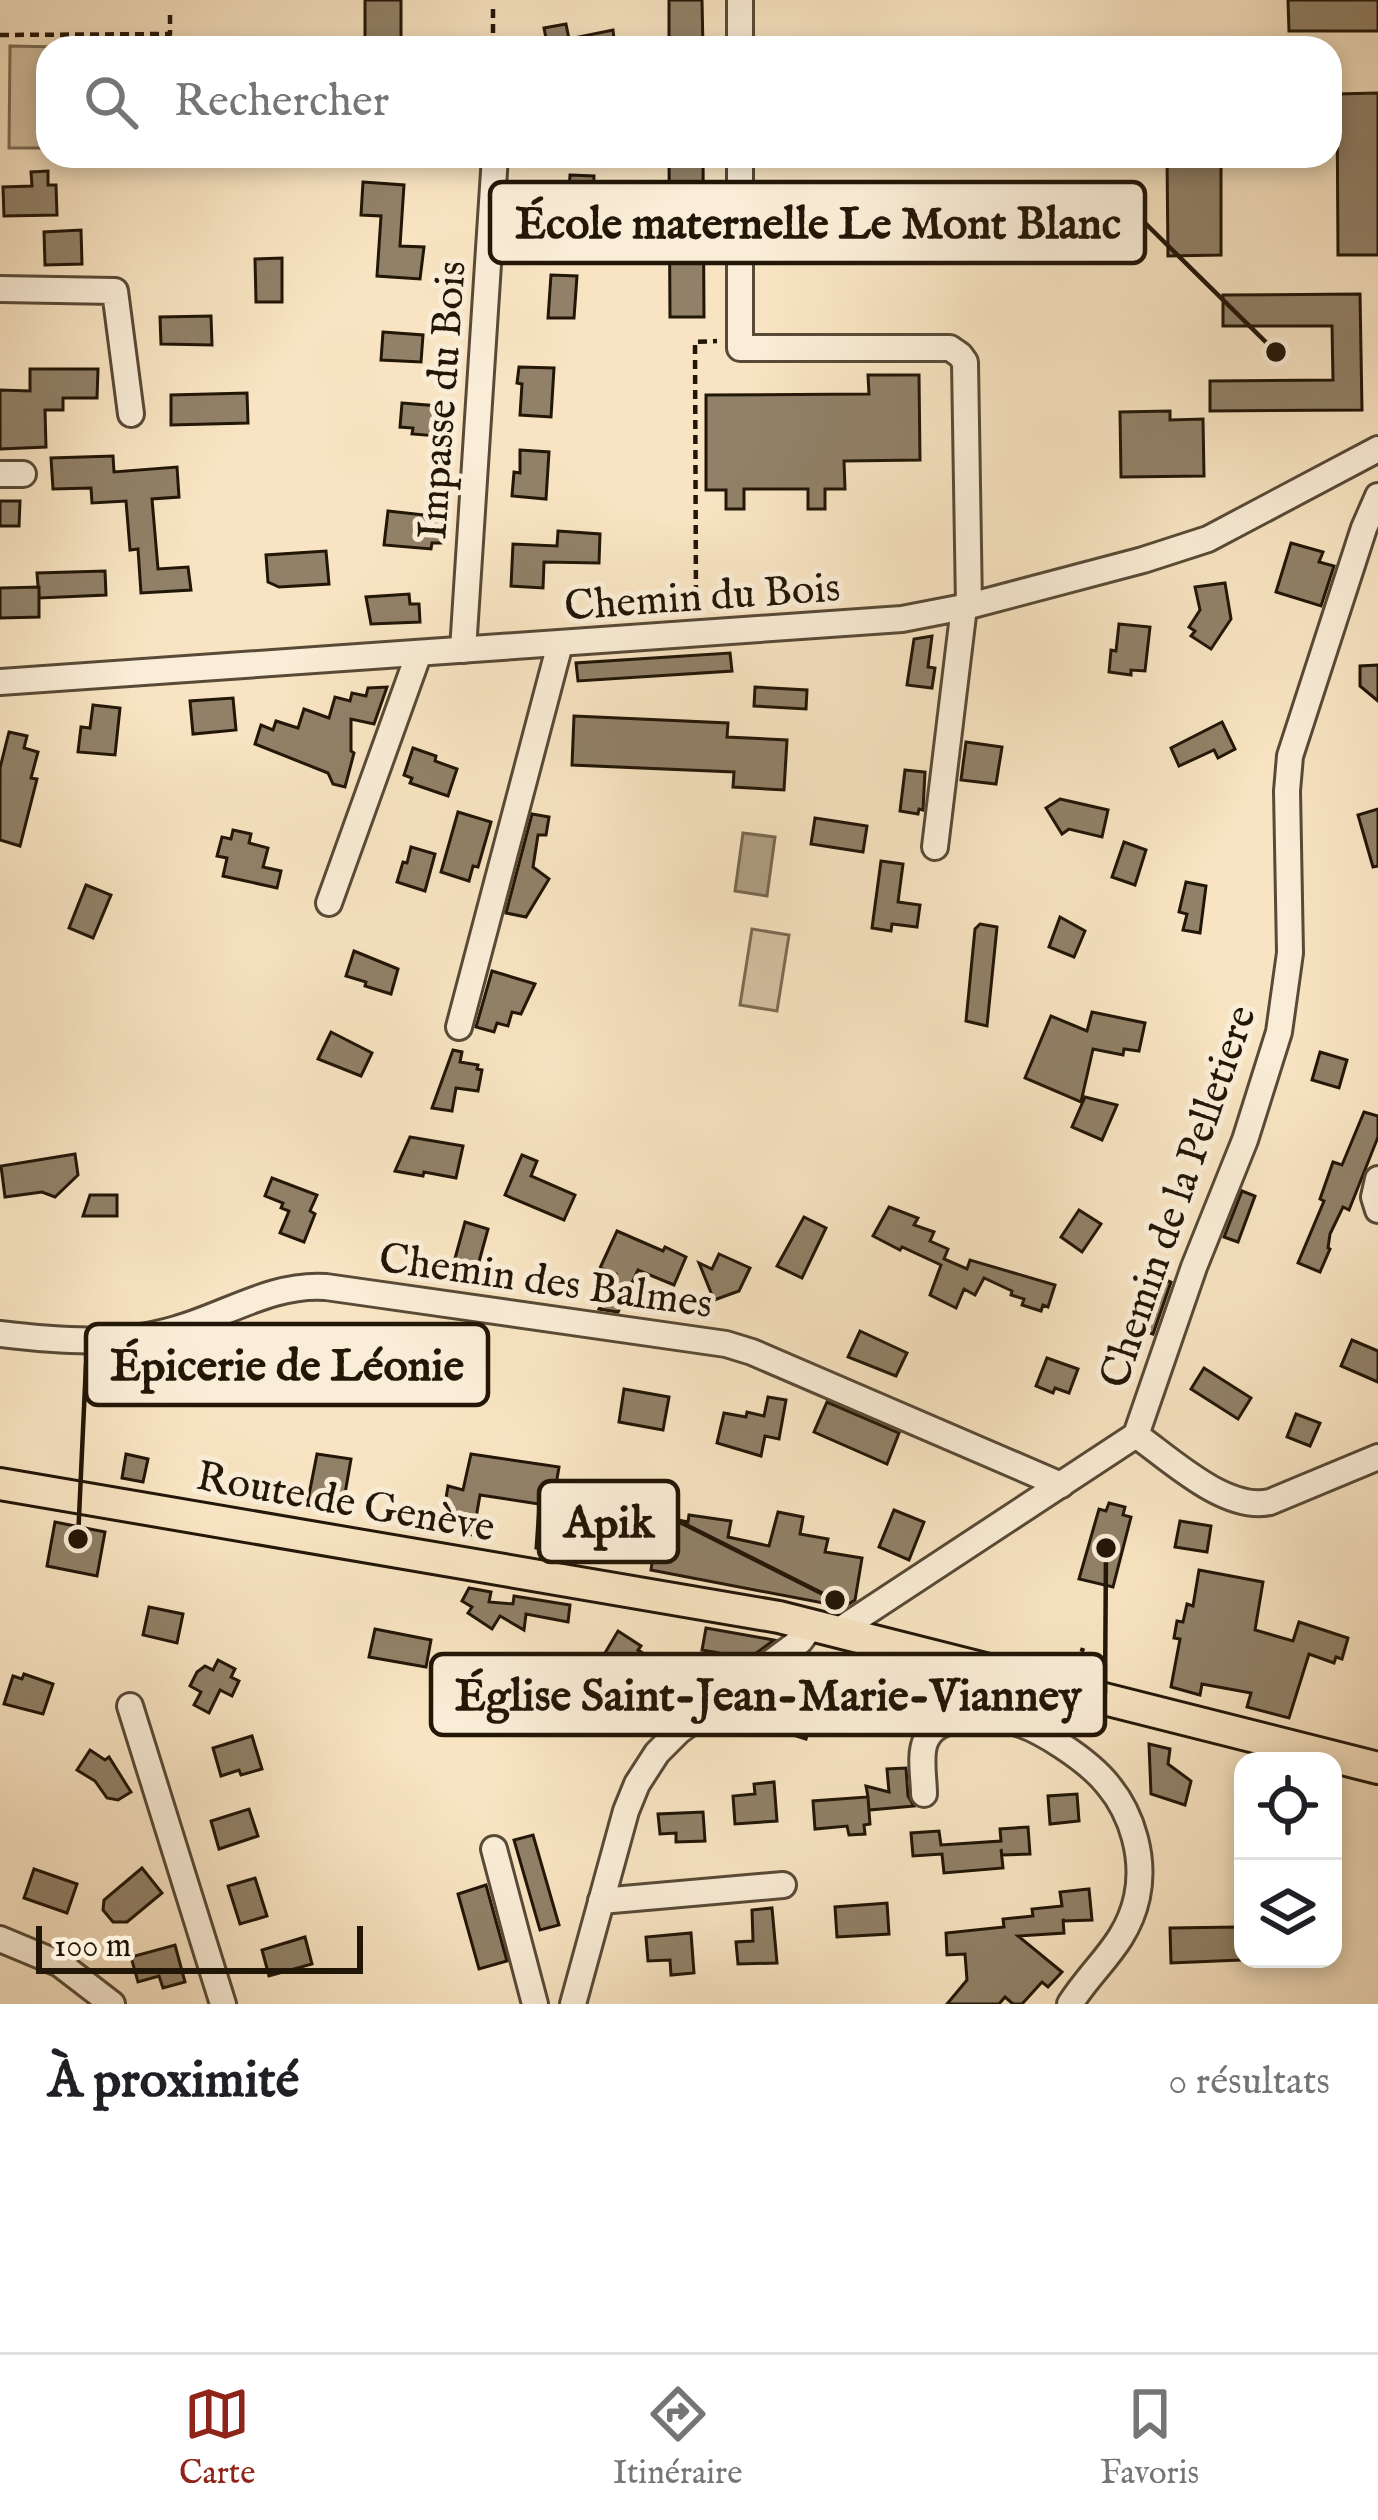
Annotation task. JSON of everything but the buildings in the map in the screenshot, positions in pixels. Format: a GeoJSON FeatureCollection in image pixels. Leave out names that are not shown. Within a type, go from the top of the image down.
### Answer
{"type":"FeatureCollection","features":[{"type":"Feature","properties":{"kind":"main road","name":"Route de Genève"},"geometry":{"type":"LineString","coordinates":[[0,1484],[825,1628],[1378,1768]]}},
{"type":"Feature","properties":{"kind":"street"},"geometry":{"type":"LineString","coordinates":[[740,0],[740,36]]}},
{"type":"Feature","properties":{"kind":"street","name":"Impasse du Bois"},"geometry":{"type":"LineString","coordinates":[[463,650],[494,168]]}},
{"type":"Feature","properties":{"kind":"street"},"geometry":{"type":"LineString","coordinates":[[740,168],[740,348],[950,348],[960,355],[968,372],[966,606],[935,847]]}},
{"type":"Feature","properties":{"kind":"street"},"geometry":{"type":"LineString","coordinates":[[0,289],[115,291],[131,414]]}},
{"type":"Feature","properties":{"kind":"street","name":"Chemin du Bois"},"geometry":{"type":"LineString","coordinates":[[0,682],[902,619],[1143,560],[1208,539],[1378,449]]}},
{"type":"Feature","properties":{"kind":"street","name":"Chemin de la Pelletiere"},"geometry":{"type":"LineString","coordinates":[[572,2004],[626,1811],[657,1753],[679,1731],[800,1642],[1136,1436],[1280,1032],[1290,953],[1290,756],[1378,496]]}},
{"type":"Feature","properties":{"kind":"street"},"geometry":{"type":"LineString","coordinates":[[459,1027],[560,644]]}},
{"type":"Feature","properties":{"kind":"street"},"geometry":{"type":"LineString","coordinates":[[329,902],[419,653]]}},
{"type":"Feature","properties":{"kind":"street"},"geometry":{"type":"LineString","coordinates":[[1378,1179],[1374,1197],[1378,1210]]}},
{"type":"Feature","properties":{"kind":"street","name":"Chemin des Balmes"},"geometry":{"type":"LineString","coordinates":[[0,1334],[56,1341],[110,1340],[172,1331],[279,1291],[303,1286],[350,1290],[726,1344],[1061,1485]]}},
{"type":"Feature","properties":{"kind":"street"},"geometry":{"type":"LineString","coordinates":[[1136,1436],[1223,1496],[1259,1505],[1378,1457]]}},
{"type":"Feature","properties":{"kind":"street"},"geometry":{"type":"LineString","coordinates":[[1008,1720],[1022,1677]]}},
{"type":"Feature","properties":{"kind":"street"},"geometry":{"type":"LineString","coordinates":[[130,1706],[223,2004]]}},
{"type":"Feature","properties":{"kind":"street"},"geometry":{"type":"LineString","coordinates":[[924,1794],[922,1745],[941,1724],[962,1719],[1008,1720],[1043,1736],[1109,1785],[1131,1828],[1140,1872],[1131,1920],[1108,1959],[1070,2004]]}},
{"type":"Feature","properties":{"kind":"street"},"geometry":{"type":"LineString","coordinates":[[494,1849],[535,2004]]}},
{"type":"Feature","properties":{"kind":"street"},"geometry":{"type":"LineString","coordinates":[[601,1901],[783,1885]]}},
{"type":"Feature","properties":{"kind":"street"},"geometry":{"type":"LineString","coordinates":[[0,1940],[60,1964],[112,2004]]}},
{"type":"Feature","properties":{"kind":"path"},"geometry":{"type":"LineString","coordinates":[[493,8],[493,36]]}},
{"type":"Feature","properties":{"kind":"path"},"geometry":{"type":"LineString","coordinates":[[0,35],[170,34],[170,15]]}},
{"type":"Feature","properties":{"kind":"path"},"geometry":{"type":"LineString","coordinates":[[696,634],[695,342],[740,339]]}},
{"type":"Feature","properties":{"kind":"path"},"geometry":{"type":"LineString","coordinates":[[1075,1672],[1082,1648]]}},
{"type":"Feature","properties":{"kind":"shaded area"},"geometry":{"type":"Polygon","coordinates":[[[10,46],[36,47],[36,148],[9,148],[10,46]]]}},
{"type":"Feature","properties":{"kind":"shaded area"},"geometry":{"type":"Polygon","coordinates":[[[743,833],[775,837],[767,896],[735,891],[743,833]]]}},
{"type":"Feature","properties":{"kind":"shaded area"},"geometry":{"type":"Polygon","coordinates":[[[752,929],[789,935],[777,1011],[740,1005],[752,929]]]}},
{"type":"Feature","properties":{"kind":"place","name":"École maternelle Le Mont Blanc"},"geometry":{"type":"Point","coordinates":[1276,352]}},
{"type":"Feature","properties":{"kind":"place","name":"Épicerie de Léonie"},"geometry":{"type":"Point","coordinates":[78,1539]}},
{"type":"Feature","properties":{"kind":"place","name":"Église Saint-Jean-Marie-Vianney"},"geometry":{"type":"Point","coordinates":[1106,1548]}},
{"type":"Feature","properties":{"kind":"place","name":"Apik"},"geometry":{"type":"Point","coordinates":[835,1600]}}]}
